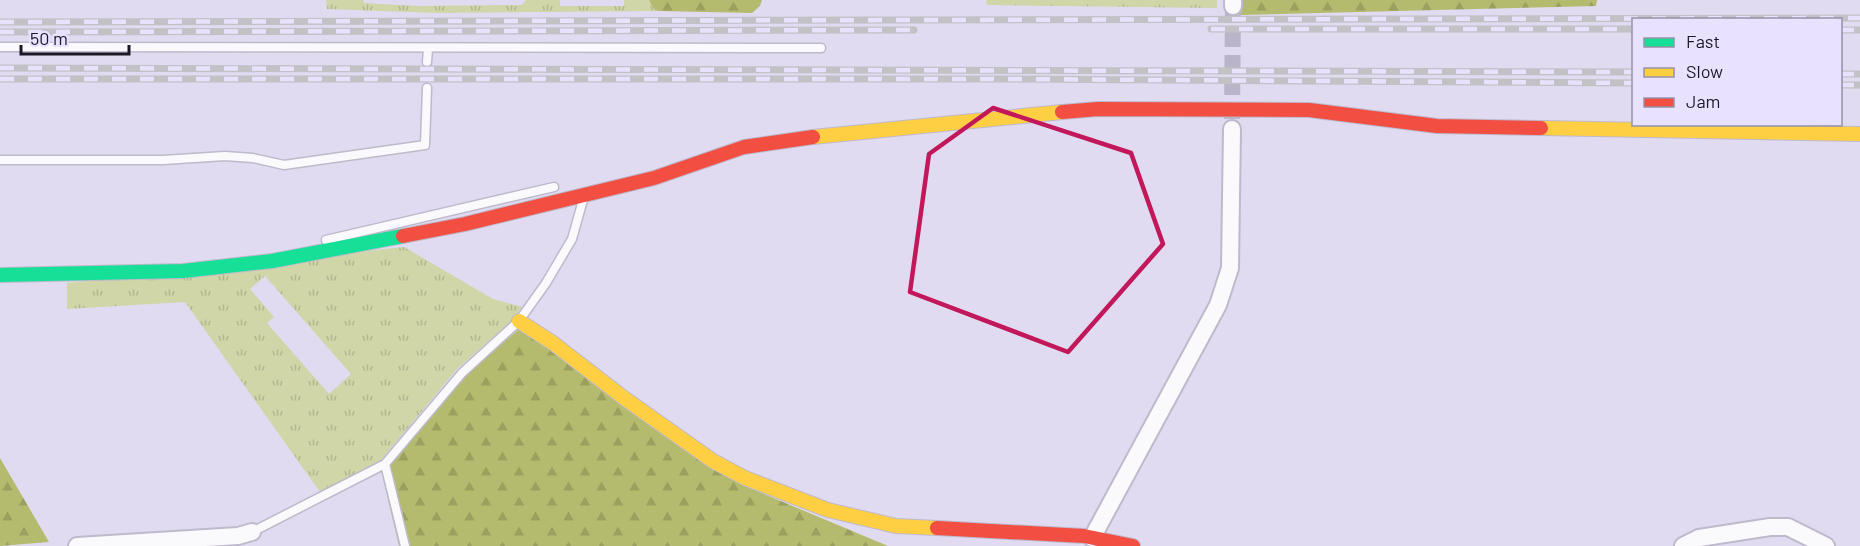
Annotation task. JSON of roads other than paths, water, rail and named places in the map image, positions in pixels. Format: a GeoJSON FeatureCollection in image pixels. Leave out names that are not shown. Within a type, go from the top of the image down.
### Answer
{"type":"FeatureCollection","features":[{"type":"Feature","properties":{"kind":"street"},"geometry":{"type":"LineString","coordinates":[[0,276],[183,271],[272,261],[465,224],[584,196],[654,178],[744,147],[841,133],[1027,114],[1098,109],[1309,110],[1437,126],[1860,134]]}},
{"type":"Feature","properties":{"kind":"street"},"geometry":{"type":"LineString","coordinates":[[1086,540],[1218,305],[1230,268],[1232,129]]}},
{"type":"Feature","properties":{"kind":"street"},"geometry":{"type":"LineString","coordinates":[[519,321],[553,343],[624,398],[695,448],[745,478],[828,510],[896,526],[1086,540],[1133,546]]}},
{"type":"Feature","properties":{"kind":"street"},"geometry":{"type":"LineString","coordinates":[[1683,546],[1699,538],[1770,527],[1788,527],[1826,546]]}},
{"type":"Feature","properties":{"kind":"street"},"geometry":{"type":"LineString","coordinates":[[77,546],[238,536],[252,532]]}},
{"type":"Feature","properties":{"kind":"lane"},"geometry":{"type":"LineString","coordinates":[[0,47],[821,48]]}},
{"type":"Feature","properties":{"kind":"lane"},"geometry":{"type":"LineString","coordinates":[[427,62],[428,49]]}},
{"type":"Feature","properties":{"kind":"lane"},"geometry":{"type":"LineString","coordinates":[[0,160],[163,160],[225,156],[253,158],[284,165],[425,145],[427,88]]}},
{"type":"Feature","properties":{"kind":"lane"},"geometry":{"type":"LineString","coordinates":[[320,241],[554,187]]}},
{"type":"Feature","properties":{"kind":"lane"},"geometry":{"type":"LineString","coordinates":[[252,532],[386,464],[462,374],[519,321],[546,283],[572,239],[584,196]]}},
{"type":"Feature","properties":{"kind":"lane"},"geometry":{"type":"LineString","coordinates":[[262,253],[285,249]]}},
{"type":"Feature","properties":{"kind":"lane"},"geometry":{"type":"LineString","coordinates":[[386,464],[405,546]]}},
{"type":"Feature","properties":{"kind":"tunnel"},"geometry":{"type":"LineString","coordinates":[[1232,119],[1233,6]]}},
{"type":"Feature","properties":{"kind":"railway"},"geometry":{"type":"LineString","coordinates":[[0,22],[1632,18]]}},
{"type":"Feature","properties":{"kind":"railway"},"geometry":{"type":"LineString","coordinates":[[1842,18],[1860,18]]}},
{"type":"Feature","properties":{"kind":"railway"},"geometry":{"type":"LineString","coordinates":[[1211,29],[1632,29]]}},
{"type":"Feature","properties":{"kind":"railway"},"geometry":{"type":"LineString","coordinates":[[0,32],[914,30]]}},
{"type":"Feature","properties":{"kind":"railway"},"geometry":{"type":"LineString","coordinates":[[1842,30],[1860,30]]}},
{"type":"Feature","properties":{"kind":"railway"},"geometry":{"type":"LineString","coordinates":[[0,68],[1632,72]]}},
{"type":"Feature","properties":{"kind":"railway"},"geometry":{"type":"LineString","coordinates":[[1842,74],[1860,74]]}},
{"type":"Feature","properties":{"kind":"railway"},"geometry":{"type":"LineString","coordinates":[[0,79],[1008,79],[1632,83]]}},
{"type":"Feature","properties":{"kind":"railway"},"geometry":{"type":"LineString","coordinates":[[1842,85],[1860,85]]}}]}
